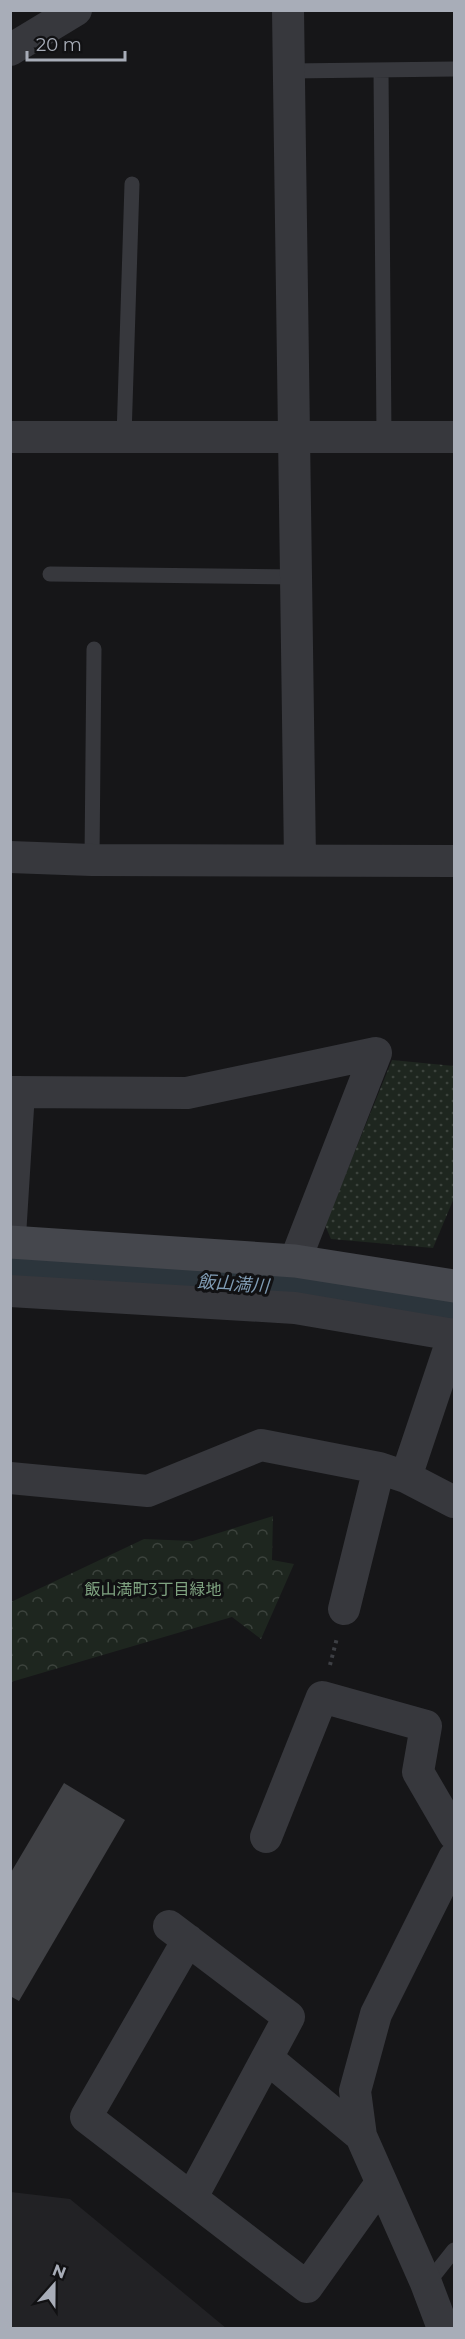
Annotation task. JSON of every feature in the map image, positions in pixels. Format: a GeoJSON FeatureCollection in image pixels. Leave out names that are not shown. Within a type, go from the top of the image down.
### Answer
{"type":"FeatureCollection","features":[{"type":"Feature","properties":{"kind":"street"},"geometry":{"type":"LineString","coordinates":[[10,50],[76,10]]}},
{"type":"Feature","properties":{"kind":"street"},"geometry":{"type":"LineString","coordinates":[[288,10],[300,860]]}},
{"type":"Feature","properties":{"kind":"street"},"geometry":{"type":"LineString","coordinates":[[10,437],[454,437]]}},
{"type":"Feature","properties":{"kind":"street"},"geometry":{"type":"LineString","coordinates":[[10,857],[92,860],[454,861]]}},
{"type":"Feature","properties":{"kind":"street"},"geometry":{"type":"LineString","coordinates":[[10,1236],[15,1092],[187,1093],[376,1053],[295,1261]]}},
{"type":"Feature","properties":{"kind":"street"},"geometry":{"type":"LineString","coordinates":[[10,1242],[295,1261],[454,1286]]}},
{"type":"Feature","properties":{"kind":"street"},"geometry":{"type":"LineString","coordinates":[[10,1291],[295,1308],[454,1334],[392,1472],[344,1609]]}},
{"type":"Feature","properties":{"kind":"street"},"geometry":{"type":"LineString","coordinates":[[10,1478],[148,1491],[261,1445],[392,1472],[454,1502]]}},
{"type":"Feature","properties":{"kind":"street"},"geometry":{"type":"LineString","coordinates":[[266,1837],[325,1687],[426,1726],[418,1772],[454,1834]]}},
{"type":"Feature","properties":{"kind":"street"},"geometry":{"type":"LineString","coordinates":[[435,2324],[426,2283],[361,2136],[355,2091],[376,2014],[454,1858]]}},
{"type":"Feature","properties":{"kind":"street"},"geometry":{"type":"LineString","coordinates":[[192,2197],[289,2017],[179,1933],[86,2117],[307,2287],[381,2183]]}},
{"type":"Feature","properties":{"kind":"street"},"geometry":{"type":"LineString","coordinates":[[267,2058],[361,2136]]}},
{"type":"Feature","properties":{"kind":"lane"},"geometry":{"type":"LineString","coordinates":[[290,71],[454,69]]}},
{"type":"Feature","properties":{"kind":"lane"},"geometry":{"type":"LineString","coordinates":[[381,70],[384,437]]}},
{"type":"Feature","properties":{"kind":"lane"},"geometry":{"type":"LineString","coordinates":[[124,437],[132,184]]}},
{"type":"Feature","properties":{"kind":"lane"},"geometry":{"type":"LineString","coordinates":[[50,574],[296,577]]}},
{"type":"Feature","properties":{"kind":"lane"},"geometry":{"type":"LineString","coordinates":[[92,860],[94,649]]}},
{"type":"Feature","properties":{"kind":"lane"},"geometry":{"type":"LineString","coordinates":[[426,2283],[431,2280],[454,2250]]}},
{"type":"Feature","properties":{"kind":"path"},"geometry":{"type":"LineString","coordinates":[[325,1687],[344,1609]]}},
{"type":"Feature","properties":{"kind":"shaded area"},"geometry":{"type":"Polygon","coordinates":[[[11,2192],[70,2199],[226,2328],[11,2328],[11,2192]]]}},
{"type":"Feature","properties":{"kind":"green space"},"geometry":{"type":"Polygon","coordinates":[[[392,1060],[454,1066],[454,1198],[433,1248],[331,1239],[325,1225],[392,1060]]]}},
{"type":"Feature","properties":{"kind":"green space","name":"飯山満町3丁目緑地"},"geometry":{"type":"Polygon","coordinates":[[[273,1516],[272,1560],[294,1564],[261,1639],[232,1617],[11,1682],[11,1602],[144,1539],[193,1541],[273,1516]]]}},
{"type":"Feature","properties":{"kind":"building"},"geometry":{"type":"Polygon","coordinates":[[[64,1783],[125,1820],[19,2001],[10,1996],[10,1874],[64,1783]]]}},
{"type":"Feature","properties":{"kind":"waterway","name":"飯山満川"},"geometry":{"type":"LineString","coordinates":[[10,1269],[298,1288],[454,1311]]}}]}
